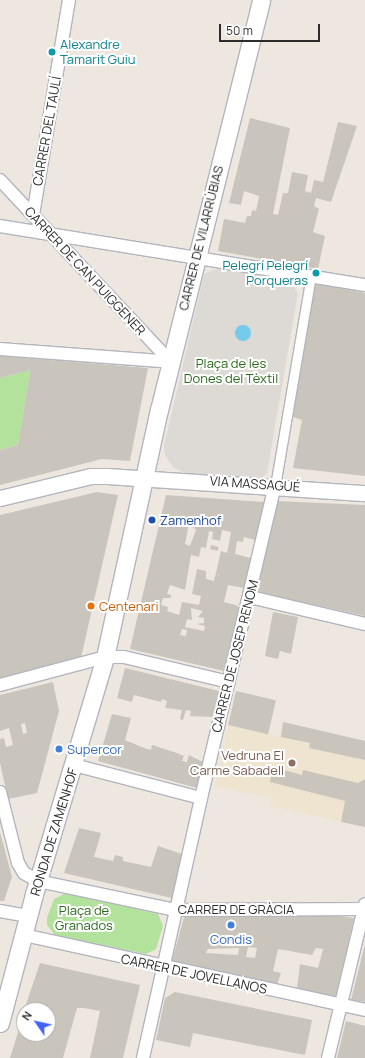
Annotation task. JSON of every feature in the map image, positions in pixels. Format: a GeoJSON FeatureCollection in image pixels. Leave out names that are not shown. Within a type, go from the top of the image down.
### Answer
{"type":"FeatureCollection","features":[{"type":"Feature","properties":{"kind":"main road","name":"CARRER DE VILARRÚBIAS"},"geometry":{"type":"LineString","coordinates":[[145,477],[196,258],[261,0]]}},
{"type":"Feature","properties":{"kind":"main road","name":"RONDA DE ZAMENHOF"},"geometry":{"type":"LineString","coordinates":[[0,1023],[38,881],[74,765],[105,657],[145,477]]}},
{"type":"Feature","properties":{"kind":"street","name":"CARRER DEL TAULÍ"},"geometry":{"type":"LineString","coordinates":[[33,215],[69,0]]}},
{"type":"Feature","properties":{"kind":"street","name":"CARRER DE CAN PUIGGENER"},"geometry":{"type":"LineString","coordinates":[[0,180],[171,362]]}},
{"type":"Feature","properties":{"kind":"street"},"geometry":{"type":"LineString","coordinates":[[0,226],[365,285]]}},
{"type":"Feature","properties":{"kind":"street","name":"CARRER DE JOSEP RENOM"},"geometry":{"type":"LineString","coordinates":[[144,1058],[201,798],[250,597],[275,486],[311,276]]}},
{"type":"Feature","properties":{"kind":"street"},"geometry":{"type":"LineString","coordinates":[[0,349],[171,362]]}},
{"type":"Feature","properties":{"kind":"street","name":"VIA MASSAGUÉ"},"geometry":{"type":"LineString","coordinates":[[0,498],[91,476],[145,477],[365,493]]}},
{"type":"Feature","properties":{"kind":"street"},"geometry":{"type":"LineString","coordinates":[[250,597],[365,624]]}},
{"type":"Feature","properties":{"kind":"street"},"geometry":{"type":"LineString","coordinates":[[0,685],[105,657],[124,657],[229,682]]}},
{"type":"Feature","properties":{"kind":"street"},"geometry":{"type":"LineString","coordinates":[[74,765],[201,798]]}},
{"type":"Feature","properties":{"kind":"street"},"geometry":{"type":"LineString","coordinates":[[0,792],[18,863],[24,873],[38,881]]}},
{"type":"Feature","properties":{"kind":"street","name":"CARRER DE GRÀCIA"},"geometry":{"type":"LineString","coordinates":[[38,881],[176,910],[365,908]]}},
{"type":"Feature","properties":{"kind":"street"},"geometry":{"type":"LineString","coordinates":[[328,1058],[365,908]]}},
{"type":"Feature","properties":{"kind":"street"},"geometry":{"type":"LineString","coordinates":[[0,911],[29,916]]}},
{"type":"Feature","properties":{"kind":"street","name":"CARRER DE JOVELLANOS"},"geometry":{"type":"LineString","coordinates":[[24,935],[163,967],[365,1010]]}},
{"type":"Feature","properties":{"kind":"shaded area","name":"Plaça de les Dones del Tèxtil"},"geometry":{"type":"Polygon","coordinates":[[[219,268],[288,279],[298,293],[267,473],[262,478],[185,473],[174,468],[165,455],[164,446],[204,274],[219,268]]]}},
{"type":"Feature","properties":{"kind":"shaded area","name":"Vedruna El Carme Sabadell"},"geometry":{"type":"Polygon","coordinates":[[[283,722],[365,741],[365,827],[270,806],[271,798],[214,786],[228,725],[280,737],[283,722]]]}},
{"type":"Feature","properties":{"kind":"green space"},"geometry":{"type":"Polygon","coordinates":[[[30,370],[18,445],[0,450],[0,378],[30,370]]]}},
{"type":"Feature","properties":{"kind":"green space","name":"Plaça de Granados"},"geometry":{"type":"Polygon","coordinates":[[[66,893],[158,914],[163,926],[156,949],[146,954],[55,935],[47,925],[47,918],[54,899],[66,893]]]}},
{"type":"Feature","properties":{"kind":"water"},"geometry":{"type":"Polygon","coordinates":[[[243,325],[250,330],[251,333],[246,340],[243,341],[236,336],[235,333],[240,326],[243,325]]]}},
{"type":"Feature","properties":{"kind":"building"},"geometry":{"type":"Polygon","coordinates":[[[250,118],[290,128],[273,214],[278,215],[283,193],[288,193],[292,172],[308,175],[305,191],[311,193],[314,180],[323,182],[338,122],[357,126],[331,202],[316,198],[314,206],[319,209],[313,232],[325,236],[318,269],[218,251],[224,219],[245,223],[247,216],[251,216],[252,210],[256,211],[259,196],[244,191],[241,205],[229,203],[250,118]]]}},
{"type":"Feature","properties":{"kind":"building"},"geometry":{"type":"Polygon","coordinates":[[[315,283],[365,293],[365,476],[293,468],[302,420],[293,417],[315,283]]]}},
{"type":"Feature","properties":{"kind":"building"},"geometry":{"type":"Polygon","coordinates":[[[0,356],[148,368],[130,461],[102,459],[0,485],[0,450],[18,445],[30,370],[0,378],[0,356]]]}},
{"type":"Feature","properties":{"kind":"building"},"geometry":{"type":"Polygon","coordinates":[[[97,492],[118,495],[81,658],[0,679],[0,515],[97,492]]]}},
{"type":"Feature","properties":{"kind":"building"},"geometry":{"type":"Polygon","coordinates":[[[166,495],[264,502],[255,540],[244,537],[243,542],[237,541],[235,554],[251,558],[244,588],[228,585],[224,602],[239,606],[224,671],[130,649],[166,495]],[[189,523],[185,544],[190,546],[196,530],[189,523]],[[222,530],[220,541],[212,539],[213,532],[209,531],[206,548],[201,547],[199,557],[191,555],[185,590],[170,585],[167,594],[171,595],[171,598],[163,598],[161,605],[168,607],[167,611],[179,615],[182,602],[199,605],[201,596],[192,594],[197,569],[206,571],[206,579],[214,581],[221,551],[227,553],[231,532],[222,530]],[[191,608],[192,620],[187,619],[185,627],[204,631],[205,626],[197,624],[204,623],[204,618],[198,617],[203,611],[191,608]],[[182,629],[180,635],[186,636],[187,630],[182,629]]]}},
{"type":"Feature","properties":{"kind":"building"},"geometry":{"type":"Polygon","coordinates":[[[277,501],[365,505],[365,616],[257,592],[277,501]]]}},
{"type":"Feature","properties":{"kind":"building"},"geometry":{"type":"Polygon","coordinates":[[[211,545],[219,547],[218,551],[210,549],[211,545]]]}},
{"type":"Feature","properties":{"kind":"building"},"geometry":{"type":"Polygon","coordinates":[[[273,612],[298,617],[291,654],[280,651],[278,659],[265,656],[273,612]]]}},
{"type":"Feature","properties":{"kind":"building"},"geometry":{"type":"Polygon","coordinates":[[[125,668],[219,691],[213,717],[190,716],[191,711],[186,710],[183,720],[180,719],[182,710],[165,708],[167,701],[162,699],[161,702],[134,695],[132,702],[117,698],[125,668]]]}},
{"type":"Feature","properties":{"kind":"building"},"geometry":{"type":"Polygon","coordinates":[[[53,682],[59,711],[37,793],[8,799],[0,763],[0,739],[4,738],[6,747],[13,745],[9,728],[0,731],[0,695],[53,682]],[[25,723],[21,724],[23,734],[27,733],[25,723]]]}},
{"type":"Feature","properties":{"kind":"building"},"geometry":{"type":"Polygon","coordinates":[[[236,691],[276,700],[268,734],[228,725],[236,691]]]}},
{"type":"Feature","properties":{"kind":"building"},"geometry":{"type":"Polygon","coordinates":[[[112,714],[131,718],[125,740],[151,750],[152,745],[177,753],[184,756],[182,761],[187,762],[189,755],[203,762],[197,788],[98,761],[112,714]]]}},
{"type":"Feature","properties":{"kind":"building"},"geometry":{"type":"Polygon","coordinates":[[[283,722],[365,741],[365,760],[309,748],[310,743],[281,737],[283,722]]]}},
{"type":"Feature","properties":{"kind":"building"},"geometry":{"type":"Polygon","coordinates":[[[273,767],[302,775],[303,770],[358,783],[365,779],[365,827],[341,822],[345,801],[270,782],[273,767]]]}},
{"type":"Feature","properties":{"kind":"building"},"geometry":{"type":"Polygon","coordinates":[[[79,828],[101,833],[94,857],[113,861],[115,855],[123,857],[123,861],[151,867],[158,846],[182,854],[172,898],[64,873],[79,828]]]}},
{"type":"Feature","properties":{"kind":"building"},"geometry":{"type":"Polygon","coordinates":[[[0,832],[12,877],[4,901],[0,901],[0,832]]]}},
{"type":"Feature","properties":{"kind":"building"},"geometry":{"type":"Polygon","coordinates":[[[329,915],[354,918],[336,996],[297,989],[300,964],[318,968],[323,949],[316,948],[312,955],[278,949],[273,971],[281,973],[277,985],[172,961],[184,917],[329,915]],[[248,947],[246,957],[255,958],[257,948],[248,947]],[[239,948],[208,949],[206,953],[238,955],[239,948]]]}},
{"type":"Feature","properties":{"kind":"building"},"geometry":{"type":"Polygon","coordinates":[[[365,944],[365,1002],[351,1000],[365,944]]]}},
{"type":"Feature","properties":{"kind":"building"},"geometry":{"type":"Polygon","coordinates":[[[40,963],[140,985],[123,1058],[90,1058],[100,1011],[77,1008],[63,1058],[10,1058],[16,1039],[16,1042],[56,1042],[56,1002],[27,1002],[40,963]]]}},
{"type":"Feature","properties":{"kind":"building"},"geometry":{"type":"Polygon","coordinates":[[[175,992],[312,1020],[305,1055],[193,1033],[190,1047],[156,1040],[165,998],[175,992]]]}},
{"type":"Feature","properties":{"kind":"building"},"geometry":{"type":"Polygon","coordinates":[[[346,1021],[365,1026],[365,1058],[337,1058],[346,1021]]]}},
{"type":"Feature","properties":{"kind":"place","name":"Alexandre Tamarit Guiu"},"geometry":{"type":"Point","coordinates":[52,52]}},
{"type":"Feature","properties":{"kind":"place","name":"Pelegrí Pelegrí Porqueras"},"geometry":{"type":"Point","coordinates":[316,273]}},
{"type":"Feature","properties":{"kind":"place","name":"Zamenhof"},"geometry":{"type":"Point","coordinates":[152,520]}},
{"type":"Feature","properties":{"kind":"place","name":"Centenari"},"geometry":{"type":"Point","coordinates":[91,606]}},
{"type":"Feature","properties":{"kind":"place","name":"Supercor"},"geometry":{"type":"Point","coordinates":[59,749]}},
{"type":"Feature","properties":{"kind":"place","name":"Vedruna El Carme Sabadell"},"geometry":{"type":"Point","coordinates":[292,763]}},
{"type":"Feature","properties":{"kind":"place","name":"Condis"},"geometry":{"type":"Point","coordinates":[231,925]}}]}
